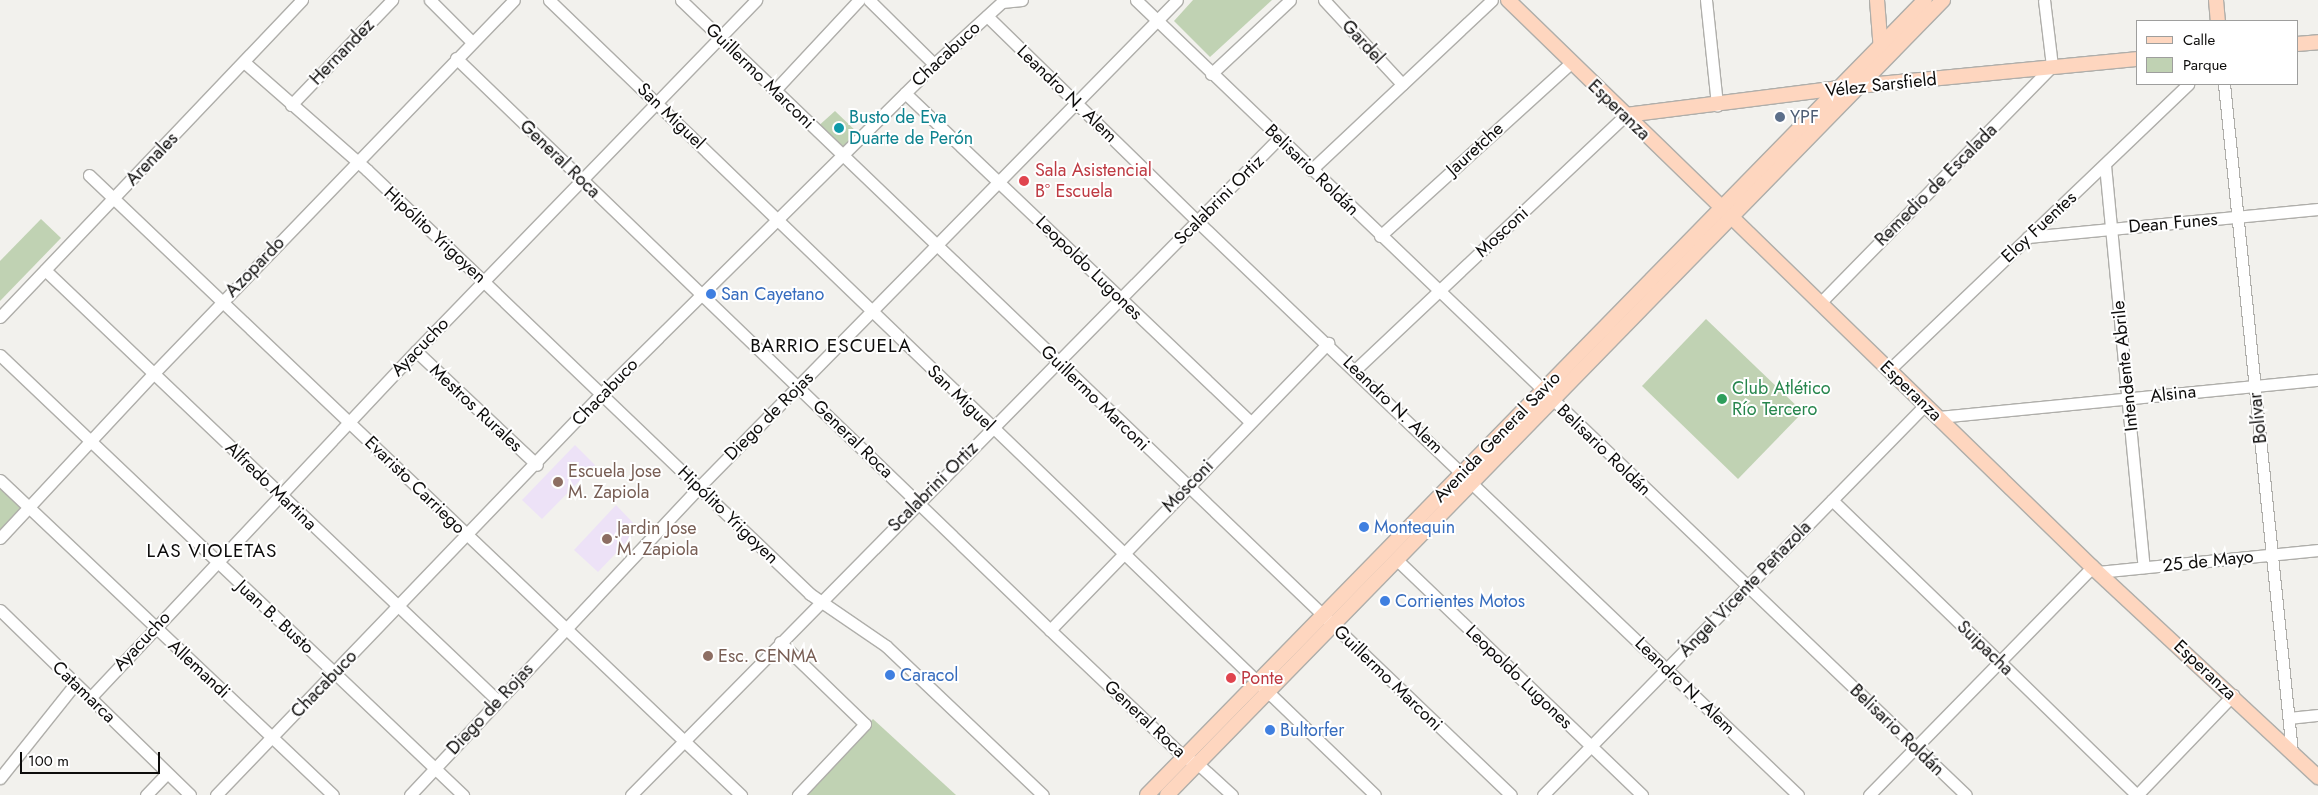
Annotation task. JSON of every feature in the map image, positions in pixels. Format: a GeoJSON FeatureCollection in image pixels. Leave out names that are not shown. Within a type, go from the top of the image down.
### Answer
{"type":"FeatureCollection","features":[{"type":"Feature","properties":{"kind":"main road","name":"Esperanza"},"geometry":{"type":"LineString","coordinates":[[1508,0],[1726,214],[1926,404],[2095,569],[2233,695],[2318,777]]}},
{"type":"Feature","properties":{"kind":"main road"},"geometry":{"type":"LineString","coordinates":[[1877,0],[1882,62]]}},
{"type":"Feature","properties":{"kind":"main road"},"geometry":{"type":"LineString","coordinates":[[1726,214],[1838,89],[1925,0]]}},
{"type":"Feature","properties":{"kind":"main road"},"geometry":{"type":"LineString","coordinates":[[1726,214],[1943,0]]}},
{"type":"Feature","properties":{"kind":"main road"},"geometry":{"type":"LineString","coordinates":[[2216,0],[2218,20]]}},
{"type":"Feature","properties":{"kind":"main road"},"geometry":{"type":"LineString","coordinates":[[2298,44],[2318,42]]}},
{"type":"Feature","properties":{"kind":"main road","name":"Vélez Sarsfield"},"geometry":{"type":"LineString","coordinates":[[1626,115],[1857,86],[2136,59]]}},
{"type":"Feature","properties":{"kind":"main road","name":"Avenida General Savio"},"geometry":{"type":"LineString","coordinates":[[1168,795],[1266,693],[1327,620],[1726,214]]}},
{"type":"Feature","properties":{"kind":"main road","name":"Avenida General Savio"},"geometry":{"type":"LineString","coordinates":[[1147,795],[1256,683],[1396,559],[1468,477]]}},
{"type":"Feature","properties":{"kind":"street","name":"Arenales"},"geometry":{"type":"LineString","coordinates":[[0,317],[302,0]]}},
{"type":"Feature","properties":{"kind":"street","name":"Hernandez"},"geometry":{"type":"LineString","coordinates":[[291,105],[392,0]]}},
{"type":"Feature","properties":{"kind":"street"},"geometry":{"type":"LineString","coordinates":[[430,0],[472,42]]}},
{"type":"Feature","properties":{"kind":"street","name":"Azopardo"},"geometry":{"type":"LineString","coordinates":[[0,538],[154,373],[514,0]]}},
{"type":"Feature","properties":{"kind":"street","name":"San Miguel"},"geometry":{"type":"LineString","coordinates":[[549,0],[1266,693],[1375,795]]}},
{"type":"Feature","properties":{"kind":"street","name":"Guillermo Marconi"},"geometry":{"type":"LineString","coordinates":[[681,0],[1511,795]]}},
{"type":"Feature","properties":{"kind":"street","name":"Ayacucho"},"geometry":{"type":"LineString","coordinates":[[90,698],[416,351],[581,180],[658,104],[756,0]]}},
{"type":"Feature","properties":{"kind":"street"},"geometry":{"type":"LineString","coordinates":[[775,90],[859,0]]}},
{"type":"Feature","properties":{"kind":"street"},"geometry":{"type":"LineString","coordinates":[[869,0],[934,64]]}},
{"type":"Feature","properties":{"kind":"street"},"geometry":{"type":"LineString","coordinates":[[1003,1],[1022,0]]}},
{"type":"Feature","properties":{"kind":"street","name":"Belisario Roldán"},"geometry":{"type":"LineString","coordinates":[[1136,0],[1311,170],[1966,795]]}},
{"type":"Feature","properties":{"kind":"street","name":"Diego de Rojas"},"geometry":{"type":"LineString","coordinates":[[410,795],[699,487],[1177,0]]}},
{"type":"Feature","properties":{"kind":"street"},"geometry":{"type":"LineString","coordinates":[[1211,74],[1290,0]]}},
{"type":"Feature","properties":{"kind":"street","name":"Gardel"},"geometry":{"type":"LineString","coordinates":[[1324,0],[1402,84]]}},
{"type":"Feature","properties":{"kind":"street"},"geometry":{"type":"LineString","coordinates":[[1311,170],[1492,0]]}},
{"type":"Feature","properties":{"kind":"street"},"geometry":{"type":"LineString","coordinates":[[1706,0],[1717,104]]}},
{"type":"Feature","properties":{"kind":"street"},"geometry":{"type":"LineString","coordinates":[[2044,0],[2052,66]]}},
{"type":"Feature","properties":{"kind":"street","name":"Chacabuco"},"geometry":{"type":"LineString","coordinates":[[216,795],[537,465],[602,393],[701,294],[778,221],[934,64],[1003,1]]}},
{"type":"Feature","properties":{"kind":"street","name":"Leandro N. Alem"},"geometry":{"type":"LineString","coordinates":[[987,16],[1197,221],[1328,343],[1798,795]]}},
{"type":"Feature","properties":{"kind":"street","name":"General Roca"},"geometry":{"type":"LineString","coordinates":[[456,58],[1050,630],[1184,757],[1198,764],[1232,795]]}},
{"type":"Feature","properties":{"kind":"street","name":"Hipólito Yrigoyen"},"geometry":{"type":"LineString","coordinates":[[244,62],[356,162],[484,281],[819,602],[886,646],[1043,795]]}},
{"type":"Feature","properties":{"kind":"street","name":"Jauretche"},"geometry":{"type":"LineString","coordinates":[[1380,236],[1571,63]]}},
{"type":"Feature","properties":{"kind":"street","name":"Remedio de Escalada"},"geometry":{"type":"LineString","coordinates":[[1820,303],[2052,66]]}},
{"type":"Feature","properties":{"kind":"street","name":"Eloy Fuentes"},"geometry":{"type":"LineString","coordinates":[[1889,370],[2187,85]]}},
{"type":"Feature","properties":{"kind":"street","name":"Bolívar"},"geometry":{"type":"LineString","coordinates":[[2224,85],[2292,752]]}},
{"type":"Feature","properties":{"kind":"street","name":"Leopoldo Lugones"},"geometry":{"type":"LineString","coordinates":[[905,93],[1251,422]]}},
{"type":"Feature","properties":{"kind":"street","name":"Mosconi"},"geometry":{"type":"LineString","coordinates":[[1355,370],[1626,115]]}},
{"type":"Feature","properties":{"kind":"street","name":"Scalabrini Ortiz"},"geometry":{"type":"LineString","coordinates":[[631,795],[819,602],[1280,138]]}},
{"type":"Feature","properties":{"kind":"street","name":"Intendente Abrile"},"geometry":{"type":"LineString","coordinates":[[2104,165],[2129,399],[2144,567]]}},
{"type":"Feature","properties":{"kind":"street","name":"Evaristo Carriego"},"geometry":{"type":"LineString","coordinates":[[89,175],[565,630],[741,795]]}},
{"type":"Feature","properties":{"kind":"street","name":"Dean Funes"},"geometry":{"type":"LineString","coordinates":[[2028,236],[2318,209]]}},
{"type":"Feature","properties":{"kind":"street","name":"Alfredo Martina"},"geometry":{"type":"LineString","coordinates":[[45,270],[279,495],[498,701]]}},
{"type":"Feature","properties":{"kind":"street","name":"Mosconi"},"geometry":{"type":"LineString","coordinates":[[1050,630],[1187,486],[1328,343]]}},
{"type":"Feature","properties":{"kind":"street","name":"Mestros Rurales"},"geometry":{"type":"LineString","coordinates":[[416,351],[537,465]]}},
{"type":"Feature","properties":{"kind":"street","name":"Juan B. Busto"},"geometry":{"type":"LineString","coordinates":[[0,355],[463,795]]}},
{"type":"Feature","properties":{"kind":"street","name":"Alsina"},"geometry":{"type":"LineString","coordinates":[[1939,418],[2318,380]]}},
{"type":"Feature","properties":{"kind":"street","name":"Ángel Vicente Peñazola"},"geometry":{"type":"LineString","coordinates":[[1543,795],[1926,404]]}},
{"type":"Feature","properties":{"kind":"street","name":"Allemandi"},"geometry":{"type":"LineString","coordinates":[[0,480],[154,628],[333,795]]}},
{"type":"Feature","properties":{"kind":"street","name":"Suipacha"},"geometry":{"type":"LineString","coordinates":[[1832,500],[2137,795]]}},
{"type":"Feature","properties":{"kind":"street","name":"25 de Mayo"},"geometry":{"type":"LineString","coordinates":[[2095,569],[2144,567],[2318,550]]}},
{"type":"Feature","properties":{"kind":"street","name":"Leopoldo Lugones"},"geometry":{"type":"LineString","coordinates":[[1396,559],[1642,795]]}},
{"type":"Feature","properties":{"kind":"street"},"geometry":{"type":"LineString","coordinates":[[1869,795],[2095,569]]}},
{"type":"Feature","properties":{"kind":"street","name":"Catamarca"},"geometry":{"type":"LineString","coordinates":[[0,610],[190,795]]}},
{"type":"Feature","properties":{"kind":"street"},"geometry":{"type":"LineString","coordinates":[[780,642],[865,724],[798,795]]}},
{"type":"Feature","properties":{"kind":"street"},"geometry":{"type":"LineString","coordinates":[[0,778],[75,684]]}},
{"type":"Feature","properties":{"kind":"street"},"geometry":{"type":"LineString","coordinates":[[2137,795],[2233,695]]}},
{"type":"Feature","properties":{"kind":"street"},"geometry":{"type":"LineString","coordinates":[[2288,718],[2318,715]]}},
{"type":"Feature","properties":{"kind":"street"},"geometry":{"type":"LineString","coordinates":[[146,795],[167,773]]}},
{"type":"Feature","properties":{"kind":"shaded area","name":"Escuela Jose M. Zapiola"},"geometry":{"type":"Polygon","coordinates":[[[575,445],[595,465],[542,519],[522,500],[575,445]]]}},
{"type":"Feature","properties":{"kind":"shaded area","name":"Jardin Jose M. Zapiola"},"geometry":{"type":"Polygon","coordinates":[[[616,505],[639,529],[598,572],[574,550],[616,505]]]}},
{"type":"Feature","properties":{"kind":"green space"},"geometry":{"type":"Polygon","coordinates":[[[1193,0],[1272,0],[1210,57],[1174,21],[1193,0]]]}},
{"type":"Feature","properties":{"kind":"green space"},"geometry":{"type":"Polygon","coordinates":[[[835,111],[861,136],[842,155],[815,129],[835,111]]]}},
{"type":"Feature","properties":{"kind":"green space"},"geometry":{"type":"Polygon","coordinates":[[[41,219],[61,238],[0,301],[0,261],[41,219]]]}},
{"type":"Feature","properties":{"kind":"green space","name":"Club Atlético Río Tercero"},"geometry":{"type":"Polygon","coordinates":[[[1706,319],[1803,412],[1738,479],[1642,386],[1706,319]]]}},
{"type":"Feature","properties":{"kind":"green space"},"geometry":{"type":"Polygon","coordinates":[[[0,484],[25,507],[0,532],[0,484]]]}},
{"type":"Feature","properties":{"kind":"green space"},"geometry":{"type":"Polygon","coordinates":[[[873,719],[956,795],[798,795],[873,719]]]}},
{"type":"Feature","properties":{"kind":"place","name":"YPF"},"geometry":{"type":"Point","coordinates":[1780,117]}},
{"type":"Feature","properties":{"kind":"place","name":"Busto de Eva Duarte de Perón"},"geometry":{"type":"Point","coordinates":[839,128]}},
{"type":"Feature","properties":{"kind":"place","name":"Sala Asistencial Bº Escuela"},"geometry":{"type":"Point","coordinates":[1024,181]}},
{"type":"Feature","properties":{"kind":"place","name":"San Cayetano"},"geometry":{"type":"Point","coordinates":[711,294]}},
{"type":"Feature","properties":{"kind":"place","name":"Club Atlético Río Tercero"},"geometry":{"type":"Point","coordinates":[1722,399]}},
{"type":"Feature","properties":{"kind":"place","name":"Escuela Jose M. Zapiola"},"geometry":{"type":"Point","coordinates":[558,482]}},
{"type":"Feature","properties":{"kind":"place","name":"Montequin"},"geometry":{"type":"Point","coordinates":[1364,527]}},
{"type":"Feature","properties":{"kind":"place","name":"Jardin Jose M. Zapiola"},"geometry":{"type":"Point","coordinates":[607,539]}},
{"type":"Feature","properties":{"kind":"place","name":"Corrientes Motos"},"geometry":{"type":"Point","coordinates":[1385,601]}},
{"type":"Feature","properties":{"kind":"place","name":"Esc. CENMA"},"geometry":{"type":"Point","coordinates":[708,656]}},
{"type":"Feature","properties":{"kind":"place","name":"Caracol"},"geometry":{"type":"Point","coordinates":[890,675]}},
{"type":"Feature","properties":{"kind":"place","name":"Ponte"},"geometry":{"type":"Point","coordinates":[1231,678]}},
{"type":"Feature","properties":{"kind":"place","name":"Bultorfer"},"geometry":{"type":"Point","coordinates":[1270,730]}},
{"type":"Feature","properties":{"kind":"district","name":"BARRIO ESCUELA"},"geometry":{"type":"Point","coordinates":[831,346]}},
{"type":"Feature","properties":{"kind":"district","name":"LAS VIOLETAS"},"geometry":{"type":"Point","coordinates":[212,551]}}]}
